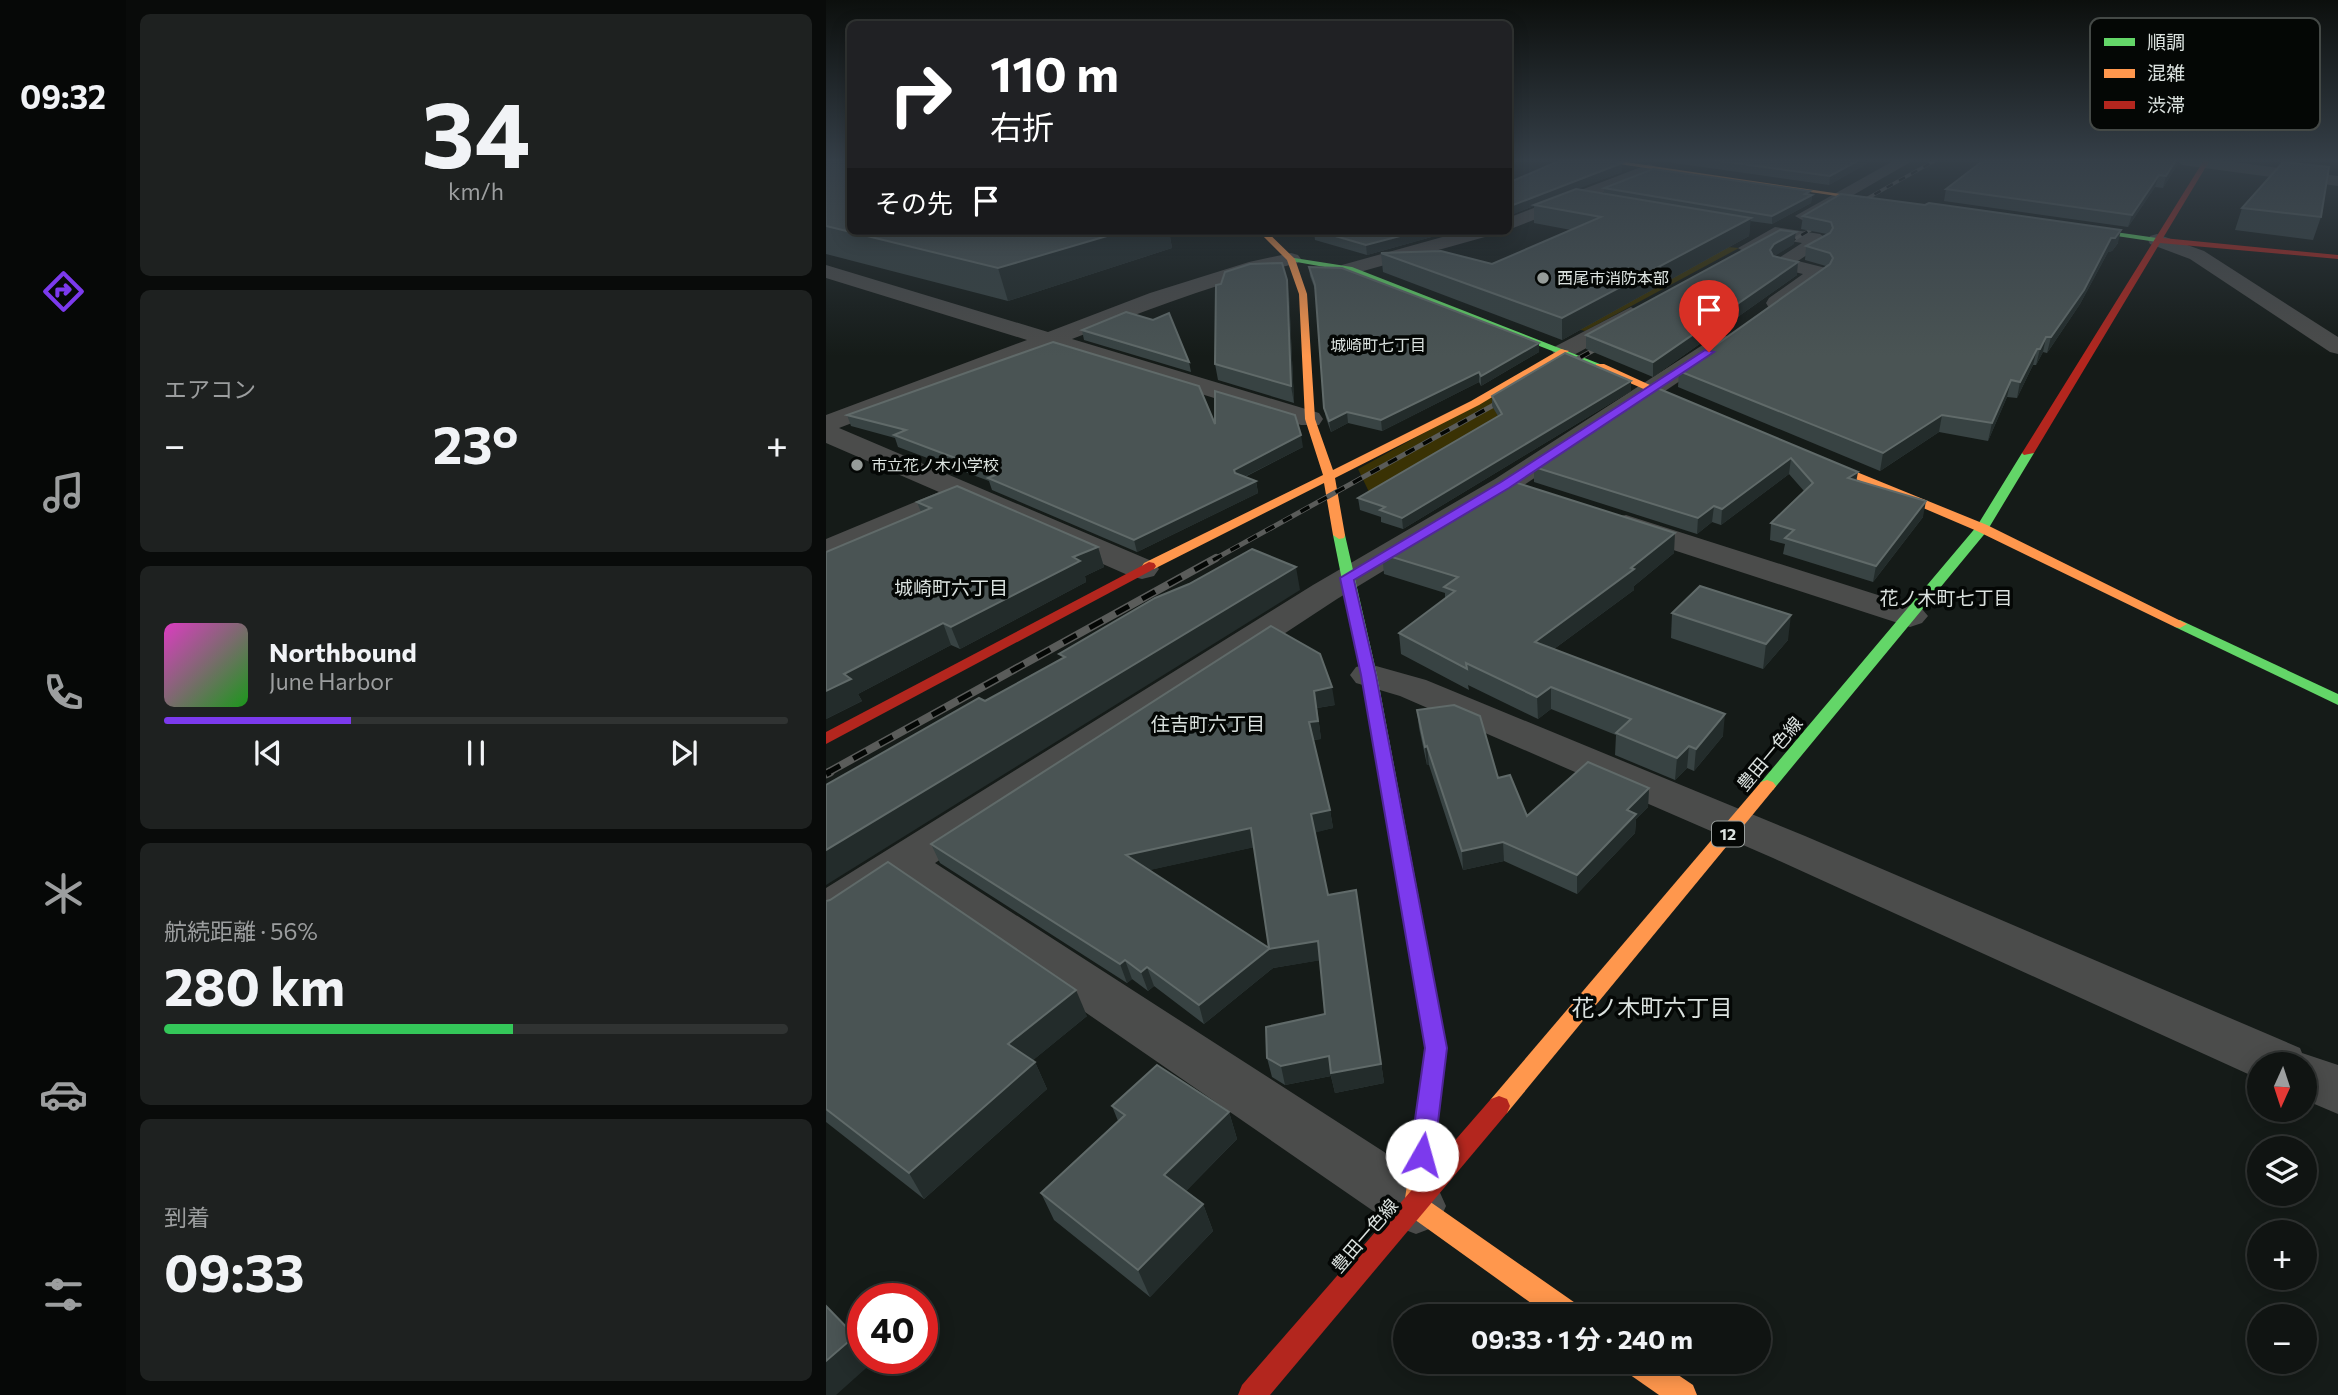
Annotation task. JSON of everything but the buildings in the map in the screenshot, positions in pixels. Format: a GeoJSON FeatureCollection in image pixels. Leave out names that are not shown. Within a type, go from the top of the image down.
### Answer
{"type":"FeatureCollection","features":[{"type":"Feature","properties":{"kind":"street"},"geometry":{"type":"LineString","coordinates":[[1727,260],[1789,225]]}},
{"type":"Feature","properties":{"kind":"street"},"geometry":{"type":"LineString","coordinates":[[2055,225],[2157,240],[2338,257]]}},
{"type":"Feature","properties":{"kind":"street","name":"豊田一色線"},"geometry":{"type":"LineString","coordinates":[[1252,1395],[1416,1206],[1982,528],[2166,225]]}},
{"type":"Feature","properties":{"kind":"street"},"geometry":{"type":"LineString","coordinates":[[1748,228],[1820,240],[1781,263],[1819,272],[1763,313]]}},
{"type":"Feature","properties":{"kind":"street"},"geometry":{"type":"LineString","coordinates":[[1268,235],[1287,247],[1564,351],[1716,417]]}},
{"type":"Feature","properties":{"kind":"street"},"geometry":{"type":"LineString","coordinates":[[1349,269],[1471,235]]}},
{"type":"Feature","properties":{"kind":"street"},"geometry":{"type":"LineString","coordinates":[[2157,240],[2197,255],[2338,347]]}},
{"type":"Feature","properties":{"kind":"street"},"geometry":{"type":"LineString","coordinates":[[826,424],[1047,338],[1256,266],[1287,247]]}},
{"type":"Feature","properties":{"kind":"street"},"geometry":{"type":"LineString","coordinates":[[1287,247],[1303,294],[1310,419],[1329,476],[1346,578],[1369,675],[1436,1048],[1416,1206]]}},
{"type":"Feature","properties":{"kind":"street"},"geometry":{"type":"LineString","coordinates":[[826,271],[1310,419]]}},
{"type":"Feature","properties":{"kind":"street"},"geometry":{"type":"LineString","coordinates":[[826,739],[1142,569],[1475,403],[1654,301]]}},
{"type":"Feature","properties":{"kind":"street"},"geometry":{"type":"LineString","coordinates":[[826,911],[1346,578],[1505,485],[1653,391],[1741,329]]}},
{"type":"Feature","properties":{"kind":"street"},"geometry":{"type":"LineString","coordinates":[[826,433],[1142,569]]}},
{"type":"Feature","properties":{"kind":"street"},"geometry":{"type":"LineString","coordinates":[[1791,448],[1982,528],[2338,700]]}},
{"type":"Feature","properties":{"kind":"street"},"geometry":{"type":"LineString","coordinates":[[1505,485],[1544,497]]}},
{"type":"Feature","properties":{"kind":"street"},"geometry":{"type":"LineString","coordinates":[[826,551],[965,492]]}},
{"type":"Feature","properties":{"kind":"street"},"geometry":{"type":"LineString","coordinates":[[1595,514],[1910,615]]}},
{"type":"Feature","properties":{"kind":"street"},"geometry":{"type":"LineString","coordinates":[[1369,675],[1413,688],[1737,824],[2254,1052]]}},
{"type":"Feature","properties":{"kind":"street"},"geometry":{"type":"LineString","coordinates":[[902,863],[1416,1206],[1555,1304]]}},
{"type":"Feature","properties":{"kind":"street"},"geometry":{"type":"LineString","coordinates":[[2317,1080],[2338,1090]]}},
{"type":"Feature","properties":{"kind":"street"},"geometry":{"type":"LineString","coordinates":[[1653,1374],[1683,1395]]}},
{"type":"Feature","properties":{"kind":"shaded area"},"geometry":{"type":"Polygon","coordinates":[[[1728,247],[1739,248],[1585,331],[1544,321],[1728,247]]]}},
{"type":"Feature","properties":{"kind":"shaded area"},"geometry":{"type":"Polygon","coordinates":[[[1588,367],[1470,437],[1369,492],[1358,469],[1508,387],[1588,367]]]}},
{"type":"Feature","properties":{"kind":"railway"},"geometry":{"type":"LineString","coordinates":[[1777,249],[1819,225]]}},
{"type":"Feature","properties":{"kind":"railway"},"geometry":{"type":"LineString","coordinates":[[1563,367],[1608,342]]}},
{"type":"Feature","properties":{"kind":"railway"},"geometry":{"type":"LineString","coordinates":[[1213,560],[1510,396]]}},
{"type":"Feature","properties":{"kind":"railway"},"geometry":{"type":"LineString","coordinates":[[827,773],[1216,558]]}},
{"type":"Feature","properties":{"kind":"railway"},"geometry":{"type":"LineString","coordinates":[[826,774],[830,772]]}},
{"type":"Feature","properties":{"kind":"traffic: fast"},"geometry":{"type":"LineString","coordinates":[[2069,227],[2157,240]]}},
{"type":"Feature","properties":{"kind":"traffic: fast"},"geometry":{"type":"LineString","coordinates":[[1291,259],[1349,269],[1600,366]]}},
{"type":"Feature","properties":{"kind":"traffic: fast"},"geometry":{"type":"LineString","coordinates":[[1767,786],[1982,528],[2028,453]]}},
{"type":"Feature","properties":{"kind":"traffic: fast"},"geometry":{"type":"LineString","coordinates":[[1339,535],[1369,675],[1436,1048],[1430,1098]]}},
{"type":"Feature","properties":{"kind":"traffic: fast"},"geometry":{"type":"LineString","coordinates":[[2180,624],[2338,700]]}},
{"type":"Feature","properties":{"kind":"traffic: slow"},"geometry":{"type":"LineString","coordinates":[[1266,235],[1291,259],[1303,294],[1310,419],[1329,476],[1339,535]]}},
{"type":"Feature","properties":{"kind":"traffic: slow"},"geometry":{"type":"LineString","coordinates":[[1149,566],[1475,403],[1564,351]]}},
{"type":"Feature","properties":{"kind":"traffic: slow"},"geometry":{"type":"LineString","coordinates":[[1600,366],[1702,411]]}},
{"type":"Feature","properties":{"kind":"traffic: slow"},"geometry":{"type":"LineString","coordinates":[[1810,456],[1982,528],[2180,624]]}},
{"type":"Feature","properties":{"kind":"traffic: slow"},"geometry":{"type":"LineString","coordinates":[[1499,1106],[1767,786]]}},
{"type":"Feature","properties":{"kind":"traffic: slow"},"geometry":{"type":"LineString","coordinates":[[1430,1098],[1416,1206],[1555,1304]]}},
{"type":"Feature","properties":{"kind":"traffic: slow"},"geometry":{"type":"LineString","coordinates":[[1653,1374],[1683,1395]]}},
{"type":"Feature","properties":{"kind":"traffic: jam"},"geometry":{"type":"LineString","coordinates":[[2028,453],[2167,225]]}},
{"type":"Feature","properties":{"kind":"traffic: jam"},"geometry":{"type":"LineString","coordinates":[[2157,240],[2338,257]]}},
{"type":"Feature","properties":{"kind":"traffic: jam"},"geometry":{"type":"LineString","coordinates":[[826,739],[1149,566]]}},
{"type":"Feature","properties":{"kind":"traffic: jam"},"geometry":{"type":"LineString","coordinates":[[1252,1395],[1499,1106]]}},
{"type":"Feature","properties":{"kind":"place","name":"西尾市消防本部"},"geometry":{"type":"Point","coordinates":[1543,278]}},
{"type":"Feature","properties":{"kind":"place","name":"市立花ノ木小学校"},"geometry":{"type":"Point","coordinates":[857,465]}},
{"type":"Feature","properties":{"kind":"district","name":"城崎町七丁目"},"geometry":{"type":"Point","coordinates":[1378,345]}},
{"type":"Feature","properties":{"kind":"district","name":"城崎町六丁目"},"geometry":{"type":"Point","coordinates":[951,588]}},
{"type":"Feature","properties":{"kind":"district","name":"花ノ木町七丁目"},"geometry":{"type":"Point","coordinates":[1946,598]}},
{"type":"Feature","properties":{"kind":"district","name":"住吉町六丁目"},"geometry":{"type":"Point","coordinates":[1208,724]}},
{"type":"Feature","properties":{"kind":"district","name":"花ノ木町六丁目"},"geometry":{"type":"Point","coordinates":[1652,1008]}},
{"type":"Feature","properties":{"kind":"route"},"geometry":{"type":"LineString","coordinates":[[1422,1155],[1436,1048],[1369,675],[1346,578],[1505,485],[1709,352]]}}]}
